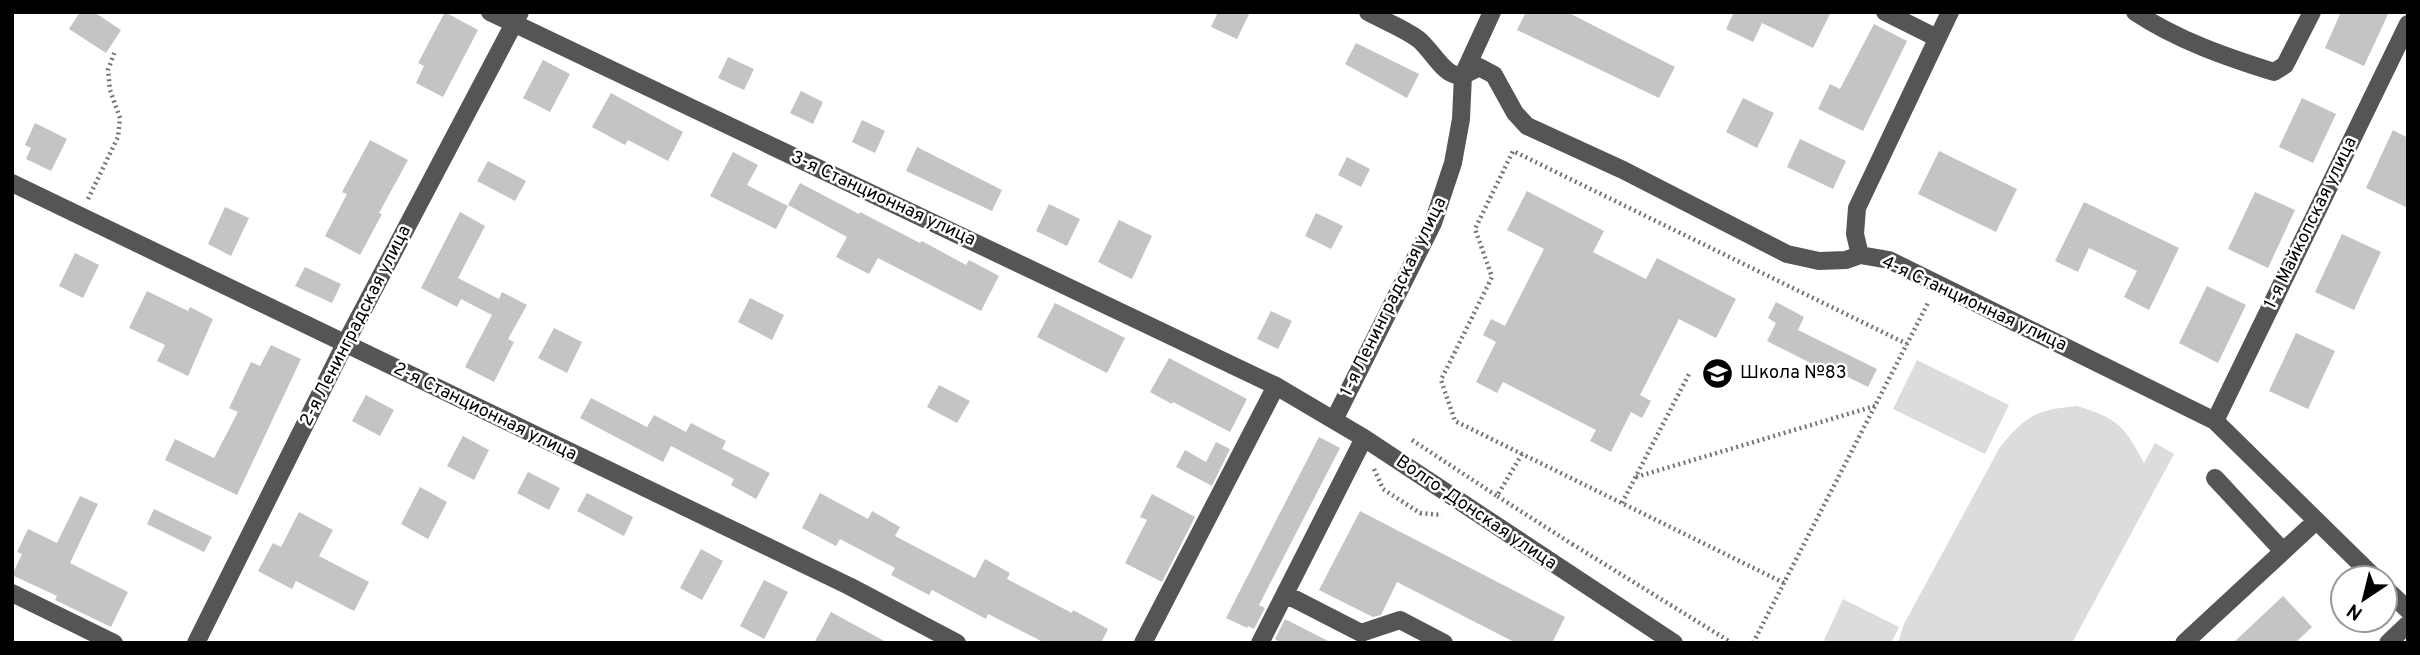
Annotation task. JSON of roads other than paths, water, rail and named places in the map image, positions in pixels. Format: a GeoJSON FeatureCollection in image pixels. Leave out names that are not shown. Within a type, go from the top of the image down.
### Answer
{"type":"FeatureCollection","features":[{"type":"Feature","properties":{"kind":"street","name":"3-я Станционная улица"},"geometry":{"type":"LineString","coordinates":[[490,12],[517,18],[1276,386]]}},
{"type":"Feature","properties":{"kind":"street"},"geometry":{"type":"LineString","coordinates":[[1368,12],[1415,37],[1445,69],[1454,75],[1463,75]]}},
{"type":"Feature","properties":{"kind":"street","name":"1-я Ленинградская улица"},"geometry":{"type":"LineString","coordinates":[[1334,421],[1433,223],[1453,163],[1461,119],[1463,75],[1492,12]]}},
{"type":"Feature","properties":{"kind":"street"},"geometry":{"type":"LineString","coordinates":[[1885,12],[1937,38]]}},
{"type":"Feature","properties":{"kind":"street"},"geometry":{"type":"LineString","coordinates":[[1860,256],[1855,234],[1857,208],[1950,12]]}},
{"type":"Feature","properties":{"kind":"street"},"geometry":{"type":"LineString","coordinates":[[2134,12],[2155,26],[2224,57],[2274,72],[2286,65],[2312,12]]}},
{"type":"Feature","properties":{"kind":"street","name":"2-я Ленинградская улица"},"geometry":{"type":"LineString","coordinates":[[196,643],[345,344],[517,18]]}},
{"type":"Feature","properties":{"kind":"street","name":"1-я Майкопская улица"},"geometry":{"type":"LineString","coordinates":[[2215,421],[2408,24]]}},
{"type":"Feature","properties":{"kind":"street","name":"4-я Станционная улица"},"geometry":{"type":"LineString","coordinates":[[1463,75],[1479,67],[1494,75],[1515,113],[1527,125],[1623,170],[1787,254],[1819,261],[1846,260],[1860,256],[1889,260],[2215,421],[2361,564]]}},
{"type":"Feature","properties":{"kind":"street","name":"2-я Станционная улица"},"geometry":{"type":"LineString","coordinates":[[12,183],[849,586],[957,643]]}},
{"type":"Feature","properties":{"kind":"street"},"geometry":{"type":"LineString","coordinates":[[1143,643],[1276,386]]}},
{"type":"Feature","properties":{"kind":"street","name":"Волго-Донская улица"},"geometry":{"type":"LineString","coordinates":[[1276,386],[1364,438],[1674,643]]}},
{"type":"Feature","properties":{"kind":"street"},"geometry":{"type":"LineString","coordinates":[[1260,643],[1364,438]]}},
{"type":"Feature","properties":{"kind":"street"},"geometry":{"type":"LineString","coordinates":[[2215,478],[2283,551]]}},
{"type":"Feature","properties":{"kind":"street"},"geometry":{"type":"LineString","coordinates":[[2184,643],[2316,521]]}},
{"type":"Feature","properties":{"kind":"street"},"geometry":{"type":"LineString","coordinates":[[12,593],[114,643]]}},
{"type":"Feature","properties":{"kind":"street"},"geometry":{"type":"LineString","coordinates":[[1285,594],[1362,634],[1400,620],[1444,643]]}},
{"type":"Feature","properties":{"kind":"street"},"geometry":{"type":"LineString","coordinates":[[2388,643],[2406,629]]}},
{"type":"Feature","properties":{"kind":"place","name":"Школа №83"},"geometry":{"type":"Point","coordinates":[1717,373]}}]}
